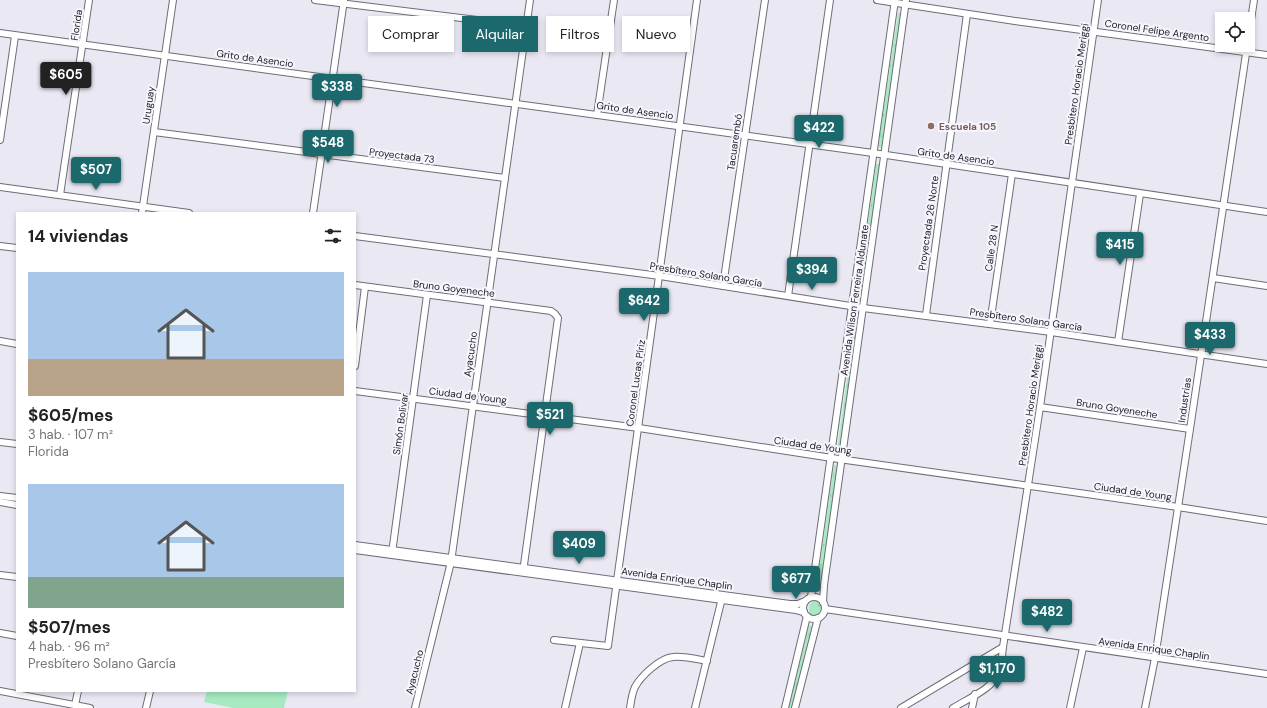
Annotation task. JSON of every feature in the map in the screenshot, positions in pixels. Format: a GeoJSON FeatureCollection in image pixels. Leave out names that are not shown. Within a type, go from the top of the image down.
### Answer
{"type":"FeatureCollection","features":[{"type":"Feature","properties":{"kind":"street","name":"Florida"},"geometry":{"type":"LineString","coordinates":[[60,195],[89,0]]}},
{"type":"Feature","properties":{"kind":"street","name":"Uruguay"},"geometry":{"type":"LineString","coordinates":[[143,210],[173,0]]}},
{"type":"Feature","properties":{"kind":"street"},"geometry":{"type":"LineString","coordinates":[[315,0],[344,2],[462,18]]}},
{"type":"Feature","properties":{"kind":"street","name":"Ayacucho"},"geometry":{"type":"LineString","coordinates":[[528,16],[530,0]]}},
{"type":"Feature","properties":{"kind":"street"},"geometry":{"type":"LineString","coordinates":[[597,115],[614,0]]}},
{"type":"Feature","properties":{"kind":"street","name":"Coronel Lucas Píriz"},"geometry":{"type":"LineString","coordinates":[[554,640],[608,646],[697,0]]}},
{"type":"Feature","properties":{"kind":"street","name":"Tacuarembó"},"geometry":{"type":"LineString","coordinates":[[723,286],[765,0]]}},
{"type":"Feature","properties":{"kind":"street"},"geometry":{"type":"LineString","coordinates":[[788,296],[830,0]]}},
{"type":"Feature","properties":{"kind":"street","name":"Coronel Felipe Argento"},"geometry":{"type":"LineString","coordinates":[[877,0],[906,2],[967,14],[1215,48]]}},
{"type":"Feature","properties":{"kind":"street","name":"Presbítero Horacio Meriggi"},"geometry":{"type":"LineString","coordinates":[[953,708],[989,686],[995,680],[1000,669],[1051,332],[1098,0]]}},
{"type":"Feature","properties":{"kind":"street","name":"Industrias"},"geometry":{"type":"LineString","coordinates":[[1252,12],[1254,0]]}},
{"type":"Feature","properties":{"kind":"street","name":"Avenida Wilson Ferreira Aldunate"},"geometry":{"type":"LineString","coordinates":[[808,599],[832,458],[895,1]]}},
{"type":"Feature","properties":{"kind":"street"},"geometry":{"type":"LineString","coordinates":[[313,212],[344,2]]}},
{"type":"Feature","properties":{"kind":"street","name":"Avenida Wilson Ferreira Aldunate"},"geometry":{"type":"LineString","coordinates":[[823,602],[824,585],[906,2]]}},
{"type":"Feature","properties":{"kind":"street","name":"Proyectada 26 Norte"},"geometry":{"type":"LineString","coordinates":[[926,315],[967,14]]}},
{"type":"Feature","properties":{"kind":"street","name":"Grito de Asencio"},"geometry":{"type":"LineString","coordinates":[[0,34],[516,103],[884,155],[1267,212]]}},
{"type":"Feature","properties":{"kind":"street"},"geometry":{"type":"LineString","coordinates":[[0,140],[15,36]]}},
{"type":"Feature","properties":{"kind":"street","name":"Ayacucho"},"geometry":{"type":"LineString","coordinates":[[415,708],[451,560],[523,52]]}},
{"type":"Feature","properties":{"kind":"street","name":"Coronel Felipe Argento"},"geometry":{"type":"LineString","coordinates":[[1247,52],[1267,55]]}},
{"type":"Feature","properties":{"kind":"street","name":"Industrias"},"geometry":{"type":"LineString","coordinates":[[1145,708],[1155,658],[1247,52]]}},
{"type":"Feature","properties":{"kind":"street","name":"Proyectada 73"},"geometry":{"type":"LineString","coordinates":[[154,132],[505,178]]}},
{"type":"Feature","properties":{"kind":"street","name":"Calle 28 N"},"geometry":{"type":"LineString","coordinates":[[990,324],[1012,174]]}},
{"type":"Feature","properties":{"kind":"street"},"geometry":{"type":"LineString","coordinates":[[0,187],[60,195],[143,210],[174,212]]}},
{"type":"Feature","properties":{"kind":"street"},"geometry":{"type":"LineString","coordinates":[[1118,342],[1140,194]]}},
{"type":"Feature","properties":{"kind":"street","name":"Presbítero Solano García"},"geometry":{"type":"LineString","coordinates":[[356,236],[660,276],[863,308],[1051,332],[1267,364]]}},
{"type":"Feature","properties":{"kind":"street"},"geometry":{"type":"LineString","coordinates":[[0,246],[16,248]]}},
{"type":"Feature","properties":{"kind":"street"},"geometry":{"type":"LineString","coordinates":[[1213,278],[1267,286]]}},
{"type":"Feature","properties":{"kind":"street","name":"Bruno Goyeneche"},"geometry":{"type":"LineString","coordinates":[[356,285],[551,312],[555,314],[558,318],[544,415]]}},
{"type":"Feature","properties":{"kind":"street"},"geometry":{"type":"LineString","coordinates":[[356,358],[365,287]]}},
{"type":"Feature","properties":{"kind":"street","name":"Simón Bolivar"},"geometry":{"type":"LineString","coordinates":[[392,552],[427,295]]}},
{"type":"Feature","properties":{"kind":"street"},"geometry":{"type":"LineString","coordinates":[[0,342],[16,344]]}},
{"type":"Feature","properties":{"kind":"street","name":"Ciudad de Young"},"geometry":{"type":"LineString","coordinates":[[356,390],[639,428],[832,458],[1267,521]]}},
{"type":"Feature","properties":{"kind":"street","name":"Bruno Goyeneche"},"geometry":{"type":"LineString","coordinates":[[1040,407],[1190,430]]}},
{"type":"Feature","properties":{"kind":"street"},"geometry":{"type":"LineString","coordinates":[[523,570],[544,415]]}},
{"type":"Feature","properties":{"kind":"street"},"geometry":{"type":"LineString","coordinates":[[0,442],[16,444]]}},
{"type":"Feature","properties":{"kind":"street"},"geometry":{"type":"LineString","coordinates":[[0,496],[16,498]]}},
{"type":"Feature","properties":{"kind":"street"},"geometry":{"type":"LineString","coordinates":[[0,502],[16,504]]}},
{"type":"Feature","properties":{"kind":"street","name":"Avenida Enrique Chaplin"},"geometry":{"type":"LineString","coordinates":[[356,545],[392,552],[618,582],[796,610],[806,614]]}},
{"type":"Feature","properties":{"kind":"street","name":"Avenida Enrique Chaplin"},"geometry":{"type":"LineString","coordinates":[[356,550],[392,552]]}},
{"type":"Feature","properties":{"kind":"street"},"geometry":{"type":"LineString","coordinates":[[0,575],[16,577]]}},
{"type":"Feature","properties":{"kind":"street"},"geometry":{"type":"LineString","coordinates":[[695,708],[722,598]]}},
{"type":"Feature","properties":{"kind":"street","name":"Avenida Enrique Chaplin"},"geometry":{"type":"LineString","coordinates":[[722,598],[790,604],[798,604],[808,599]]}},
{"type":"Feature","properties":{"kind":"street"},"geometry":{"type":"LineString","coordinates":[[795,708],[818,618],[823,614],[825,609],[823,602],[818,598],[808,599],[803,607],[806,614],[812,618],[818,618]]}},
{"type":"Feature","properties":{"kind":"street","name":"Avenida Enrique Chaplin"},"geometry":{"type":"LineString","coordinates":[[825,609],[1267,674]]}},
{"type":"Feature","properties":{"kind":"street"},"geometry":{"type":"LineString","coordinates":[[785,708],[806,614]]}},
{"type":"Feature","properties":{"kind":"street"},"geometry":{"type":"LineString","coordinates":[[0,633],[16,636]]}},
{"type":"Feature","properties":{"kind":"street"},"geometry":{"type":"LineString","coordinates":[[565,708],[580,643]]}},
{"type":"Feature","properties":{"kind":"street"},"geometry":{"type":"LineString","coordinates":[[901,708],[1003,646]]}},
{"type":"Feature","properties":{"kind":"street"},"geometry":{"type":"LineString","coordinates":[[1070,708],[1083,648]]}},
{"type":"Feature","properties":{"kind":"street"},"geometry":{"type":"LineString","coordinates":[[630,708],[635,688],[639,682],[648,671],[663,660],[675,657],[707,660]]}},
{"type":"Feature","properties":{"kind":"street"},"geometry":{"type":"LineString","coordinates":[[0,691],[20,693],[49,701],[90,708]]}},
{"type":"Feature","properties":{"kind":"street"},"geometry":{"type":"LineString","coordinates":[[75,705],[78,692]]}},
{"type":"Feature","properties":{"kind":"street"},"geometry":{"type":"LineString","coordinates":[[146,708],[150,692]]}},
{"type":"Feature","properties":{"kind":"street"},"geometry":{"type":"LineString","coordinates":[[972,708],[975,694]]}},
{"type":"Feature","properties":{"kind":"street"},"geometry":{"type":"LineString","coordinates":[[47,708],[49,701]]}},
{"type":"Feature","properties":{"kind":"green space"},"geometry":{"type":"Polygon","coordinates":[[[898,13],[902,13],[882,148],[878,147],[898,13]]]}},
{"type":"Feature","properties":{"kind":"green space"},"geometry":{"type":"Polygon","coordinates":[[[876,164],[880,164],[862,300],[858,299],[876,164]]]}},
{"type":"Feature","properties":{"kind":"green space"},"geometry":{"type":"Polygon","coordinates":[[[856,312],[860,313],[840,452],[837,451],[856,312]]]}},
{"type":"Feature","properties":{"kind":"green space"},"geometry":{"type":"Polygon","coordinates":[[[834,465],[838,466],[820,592],[816,591],[834,465]]]}},
{"type":"Feature","properties":{"kind":"green space"},"geometry":{"type":"Polygon","coordinates":[[[816,599],[821,603],[821,610],[819,614],[812,616],[809,611],[809,606],[816,599]]]}},
{"type":"Feature","properties":{"kind":"green space"},"geometry":{"type":"Polygon","coordinates":[[[809,625],[812,626],[793,708],[789,708],[809,625]]]}},
{"type":"Feature","properties":{"kind":"green space"},"geometry":{"type":"Polygon","coordinates":[[[207,692],[288,692],[284,708],[233,708],[204,702],[207,692]]]}},
{"type":"Feature","properties":{"kind":"place","name":"Escuela 105"},"geometry":{"type":"Point","coordinates":[931,126]}}]}
